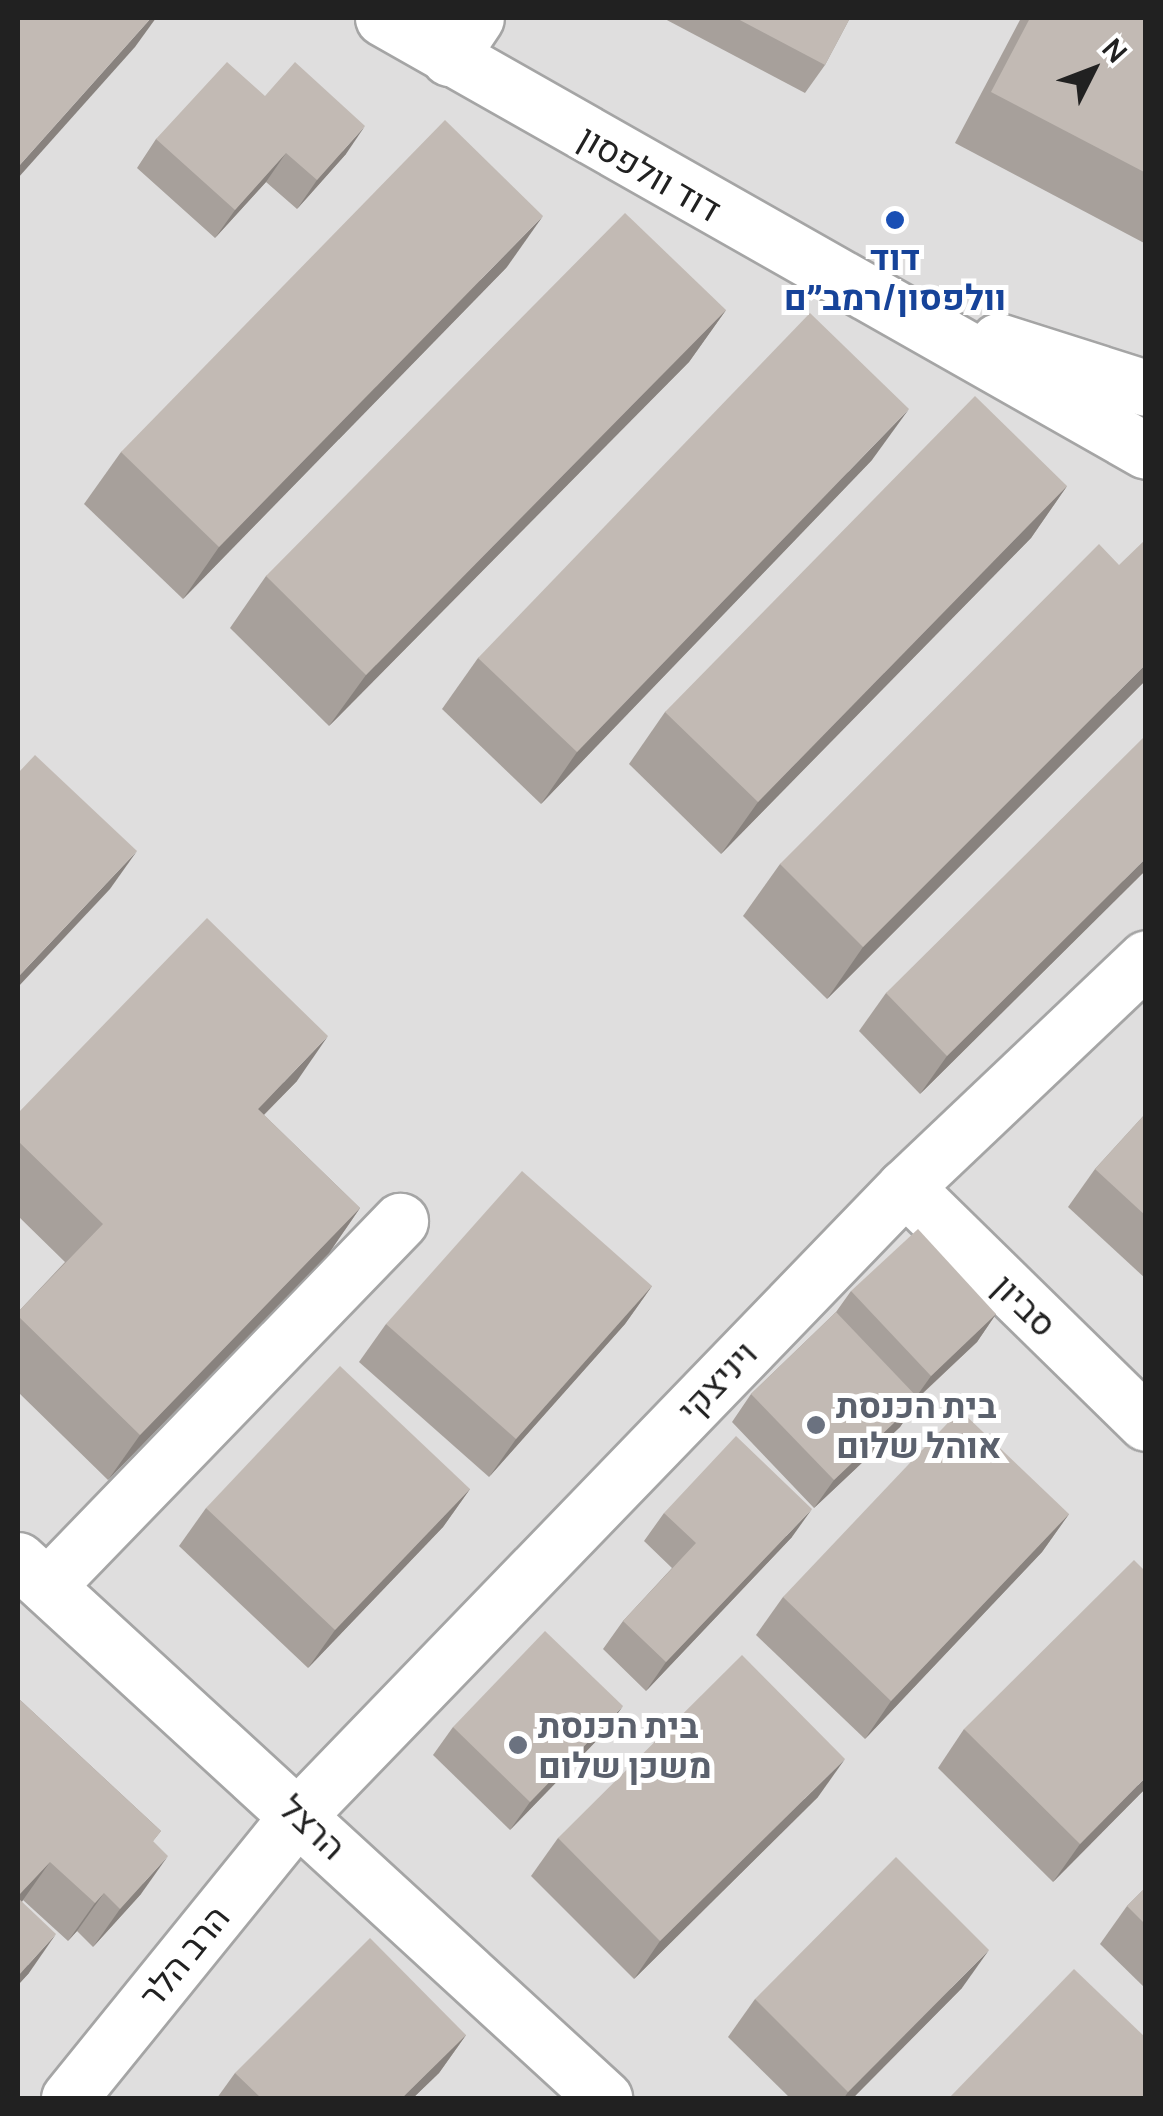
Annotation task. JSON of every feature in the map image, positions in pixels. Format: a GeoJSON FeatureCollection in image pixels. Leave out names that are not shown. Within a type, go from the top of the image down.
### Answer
{"type":"FeatureCollection","features":[{"type":"Feature","properties":{"kind":"street","name":"דוד וולפסון"},"geometry":{"type":"LineString","coordinates":[[383,18],[462,38],[762,237],[923,319],[1146,451]]}},
{"type":"Feature","properties":{"kind":"street","name":"דוד וולפסון"},"geometry":{"type":"LineString","coordinates":[[923,319],[1146,388]]}},
{"type":"Feature","properties":{"kind":"street","name":"ויניצקי"},"geometry":{"type":"LineString","coordinates":[[299,1814],[905,1187],[1146,958]]}},
{"type":"Feature","properties":{"kind":"street","name":"סביון"},"geometry":{"type":"LineString","coordinates":[[905,1187],[1146,1422]]}},
{"type":"Feature","properties":{"kind":"street"},"geometry":{"type":"LineString","coordinates":[[32,1573],[400,1221]]}},
{"type":"Feature","properties":{"kind":"street","name":"הרצל"},"geometry":{"type":"LineString","coordinates":[[32,1573],[604,2098]]}},
{"type":"Feature","properties":{"kind":"street","name":"הרב הלר"},"geometry":{"type":"LineString","coordinates":[[69,2098],[299,1814]]}},
{"type":"Feature","properties":{"kind":"shaded area"},"geometry":{"type":"Polygon","coordinates":[[[18,18],[1145,18],[1145,2098],[18,2098],[18,18]]]}},
{"type":"Feature","properties":{"kind":"building"},"geometry":{"type":"Polygon","coordinates":[[[18,18],[151,18],[18,167],[18,18]]]}},
{"type":"Feature","properties":{"kind":"building"},"geometry":{"type":"Polygon","coordinates":[[[736,18],[850,18],[825,65],[736,18]]]}},
{"type":"Feature","properties":{"kind":"building"},"geometry":{"type":"Polygon","coordinates":[[[1030,18],[1146,18],[1146,173],[991,92],[1030,18]]]}},
{"type":"Feature","properties":{"kind":"building"},"geometry":{"type":"Polygon","coordinates":[[[227,62],[265,96],[295,62],[365,126],[317,180],[286,153],[235,210],[156,139],[227,62]]]}},
{"type":"Feature","properties":{"kind":"building"},"geometry":{"type":"Polygon","coordinates":[[[445,120],[543,216],[219,547],[121,452],[445,120]]]}},
{"type":"Feature","properties":{"kind":"building"},"geometry":{"type":"Polygon","coordinates":[[[625,213],[726,310],[366,675],[266,576],[625,213]]]}},
{"type":"Feature","properties":{"kind":"building"},"geometry":{"type":"Polygon","coordinates":[[[810,313],[909,409],[577,752],[478,658],[810,313]]]}},
{"type":"Feature","properties":{"kind":"building"},"geometry":{"type":"Polygon","coordinates":[[[975,396],[1067,486],[758,802],[665,712],[975,396]]]}},
{"type":"Feature","properties":{"kind":"building"},"geometry":{"type":"Polygon","coordinates":[[[1146,539],[1146,664],[863,947],[780,864],[1099,544],[1119,565],[1146,539]]]}},
{"type":"Feature","properties":{"kind":"building"},"geometry":{"type":"Polygon","coordinates":[[[1146,735],[1146,858],[947,1056],[886,993],[1146,735]]]}},
{"type":"Feature","properties":{"kind":"building"},"geometry":{"type":"Polygon","coordinates":[[[35,755],[137,851],[18,977],[18,773],[35,755]]]}},
{"type":"Feature","properties":{"kind":"building"},"geometry":{"type":"Polygon","coordinates":[[[207,918],[328,1036],[258,1109],[360,1208],[140,1435],[18,1316],[103,1224],[18,1141],[18,1113],[207,918]]]}},
{"type":"Feature","properties":{"kind":"building"},"geometry":{"type":"Polygon","coordinates":[[[1146,1113],[1146,1216],[1095,1169],[1146,1113]]]}},
{"type":"Feature","properties":{"kind":"building"},"geometry":{"type":"Polygon","coordinates":[[[522,1171],[652,1286],[516,1439],[386,1324],[522,1171]]]}},
{"type":"Feature","properties":{"kind":"building"},"geometry":{"type":"Polygon","coordinates":[[[918,1229],[996,1314],[931,1376],[851,1291],[918,1229]]]}},
{"type":"Feature","properties":{"kind":"building","name":"בית הכנסת אוהל שלום"},"geometry":{"type":"Polygon","coordinates":[[[836,1312],[919,1399],[834,1480],[751,1394],[836,1312]]]}},
{"type":"Feature","properties":{"kind":"building"},"geometry":{"type":"Polygon","coordinates":[[[340,1366],[470,1489],[335,1630],[206,1508],[340,1366]]]}},
{"type":"Feature","properties":{"kind":"building"},"geometry":{"type":"Polygon","coordinates":[[[960,1410],[1069,1514],[891,1701],[783,1597],[960,1410]]]}},
{"type":"Feature","properties":{"kind":"building"},"geometry":{"type":"Polygon","coordinates":[[[736,1436],[812,1509],[666,1662],[623,1621],[696,1543],[664,1513],[736,1436]]]}},
{"type":"Feature","properties":{"kind":"building"},"geometry":{"type":"Polygon","coordinates":[[[1134,1560],[1146,1572],[1146,1777],[1080,1844],[964,1729],[1134,1560]]]}},
{"type":"Feature","properties":{"kind":"building","name":"בית הכנסת משכן שלום"},"geometry":{"type":"Polygon","coordinates":[[[545,1631],[623,1706],[530,1802],[453,1727],[545,1631]]]}},
{"type":"Feature","properties":{"kind":"building"},"geometry":{"type":"Polygon","coordinates":[[[742,1655],[845,1759],[660,1941],[558,1838],[742,1655]]]}},
{"type":"Feature","properties":{"kind":"building"},"geometry":{"type":"Polygon","coordinates":[[[18,1698],[161,1831],[153,1841],[168,1856],[120,1909],[104,1893],[95,1903],[50,1862],[18,1896],[18,1698]]]}},
{"type":"Feature","properties":{"kind":"building"},"geometry":{"type":"Polygon","coordinates":[[[896,1857],[989,1950],[848,2092],[755,1999],[896,1857]]]}},
{"type":"Feature","properties":{"kind":"building"},"geometry":{"type":"Polygon","coordinates":[[[1146,1887],[1146,1925],[1127,1906],[1146,1887]]]}},
{"type":"Feature","properties":{"kind":"building"},"geometry":{"type":"Polygon","coordinates":[[[18,1898],[56,1934],[18,1976],[18,1898]]]}},
{"type":"Feature","properties":{"kind":"building"},"geometry":{"type":"Polygon","coordinates":[[[370,1938],[466,2035],[402,2098],[261,2098],[235,2073],[370,1938]]]}},
{"type":"Feature","properties":{"kind":"building"},"geometry":{"type":"Polygon","coordinates":[[[1074,1969],[1146,2038],[1146,2098],[949,2098],[1074,1969]]]}},
{"type":"Feature","properties":{"kind":"place","name":"דוד וולפסון/רמב״ם"},"geometry":{"type":"Point","coordinates":[895,220]}},
{"type":"Feature","properties":{"kind":"place","name":"בית הכנסת אוהל שלום"},"geometry":{"type":"Point","coordinates":[816,1425]}},
{"type":"Feature","properties":{"kind":"place","name":"בית הכנסת משכן שלום"},"geometry":{"type":"Point","coordinates":[518,1745]}}]}
